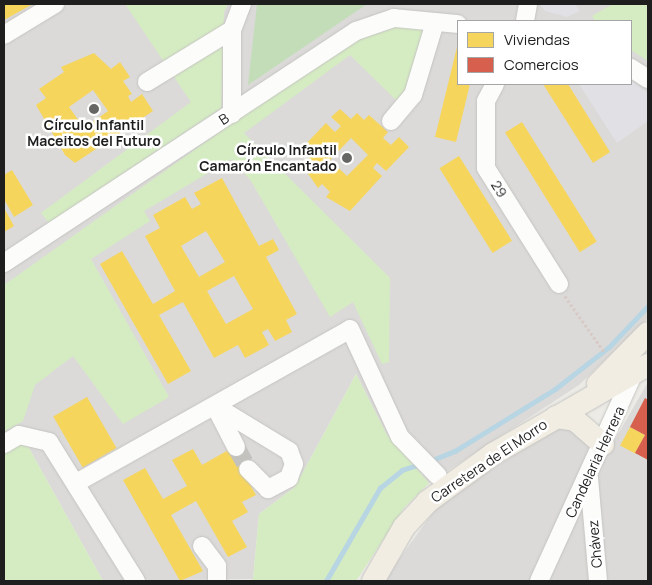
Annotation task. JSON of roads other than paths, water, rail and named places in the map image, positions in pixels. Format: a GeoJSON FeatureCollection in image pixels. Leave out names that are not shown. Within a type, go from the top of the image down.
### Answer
{"type":"FeatureCollection","features":[{"type":"Feature","properties":{"kind":"main road","name":"Carretera de El Morro"},"geometry":{"type":"LineString","coordinates":[[373,581],[404,527],[427,502],[556,417],[637,373],[646,337]]}},
{"type":"Feature","properties":{"kind":"main road"},"geometry":{"type":"LineString","coordinates":[[556,417],[575,420],[603,444]]}},
{"type":"Feature","properties":{"kind":"street"},"geometry":{"type":"LineString","coordinates":[[4,35],[55,4]]}},
{"type":"Feature","properties":{"kind":"street"},"geometry":{"type":"LineString","coordinates":[[232,114],[232,30],[242,4]]}},
{"type":"Feature","properties":{"kind":"street"},"geometry":{"type":"LineString","coordinates":[[525,20],[528,4]]}},
{"type":"Feature","properties":{"kind":"street","name":"B"},"geometry":{"type":"LineString","coordinates":[[4,263],[370,24],[394,18],[457,24]]}},
{"type":"Feature","properties":{"kind":"street"},"geometry":{"type":"LineString","coordinates":[[391,121],[413,95],[436,22]]}},
{"type":"Feature","properties":{"kind":"street"},"geometry":{"type":"LineString","coordinates":[[147,82],[232,30]]}},
{"type":"Feature","properties":{"kind":"street"},"geometry":{"type":"LineString","coordinates":[[632,69],[648,80]]}},
{"type":"Feature","properties":{"kind":"street","name":"29"},"geometry":{"type":"LineString","coordinates":[[494,85],[486,102],[486,168],[559,284]]}},
{"type":"Feature","properties":{"kind":"street"},"geometry":{"type":"LineString","coordinates":[[76,483],[350,329],[400,436],[435,473]]}},
{"type":"Feature","properties":{"kind":"street","name":"Candelaria Herrera"},"geometry":{"type":"LineString","coordinates":[[539,581],[637,373]]}},
{"type":"Feature","properties":{"kind":"street"},"geometry":{"type":"LineString","coordinates":[[215,406],[236,447]]}},
{"type":"Feature","properties":{"kind":"street"},"geometry":{"type":"LineString","coordinates":[[215,406],[289,450],[294,464],[289,478],[268,489],[248,469]]}},
{"type":"Feature","properties":{"kind":"street"},"geometry":{"type":"LineString","coordinates":[[4,444],[20,435],[35,435],[49,442],[136,581]]}},
{"type":"Feature","properties":{"kind":"street","name":"Chávez"},"geometry":{"type":"LineString","coordinates":[[589,477],[598,581]]}},
{"type":"Feature","properties":{"kind":"street"},"geometry":{"type":"LineString","coordinates":[[202,546],[217,566],[216,581]]}},
{"type":"Feature","properties":{"kind":"waterway"},"geometry":{"type":"LineString","coordinates":[[430,461],[455,451],[555,389],[609,347],[648,306]]}},
{"type":"Feature","properties":{"kind":"waterway"},"geometry":{"type":"LineString","coordinates":[[326,581],[380,488],[402,470],[421,464]]}},
{"type":"Feature","properties":{"kind":"tunnel"},"geometry":{"type":"LineString","coordinates":[[236,447],[248,469]]}},
{"type":"Feature","properties":{"kind":"place","name":"Círculo Infantil Maceitos del Futuro"},"geometry":{"type":"Point","coordinates":[94,109]}},
{"type":"Feature","properties":{"kind":"place","name":"Círculo Infantil Camarón Encantado"},"geometry":{"type":"Point","coordinates":[347,158]}}]}
